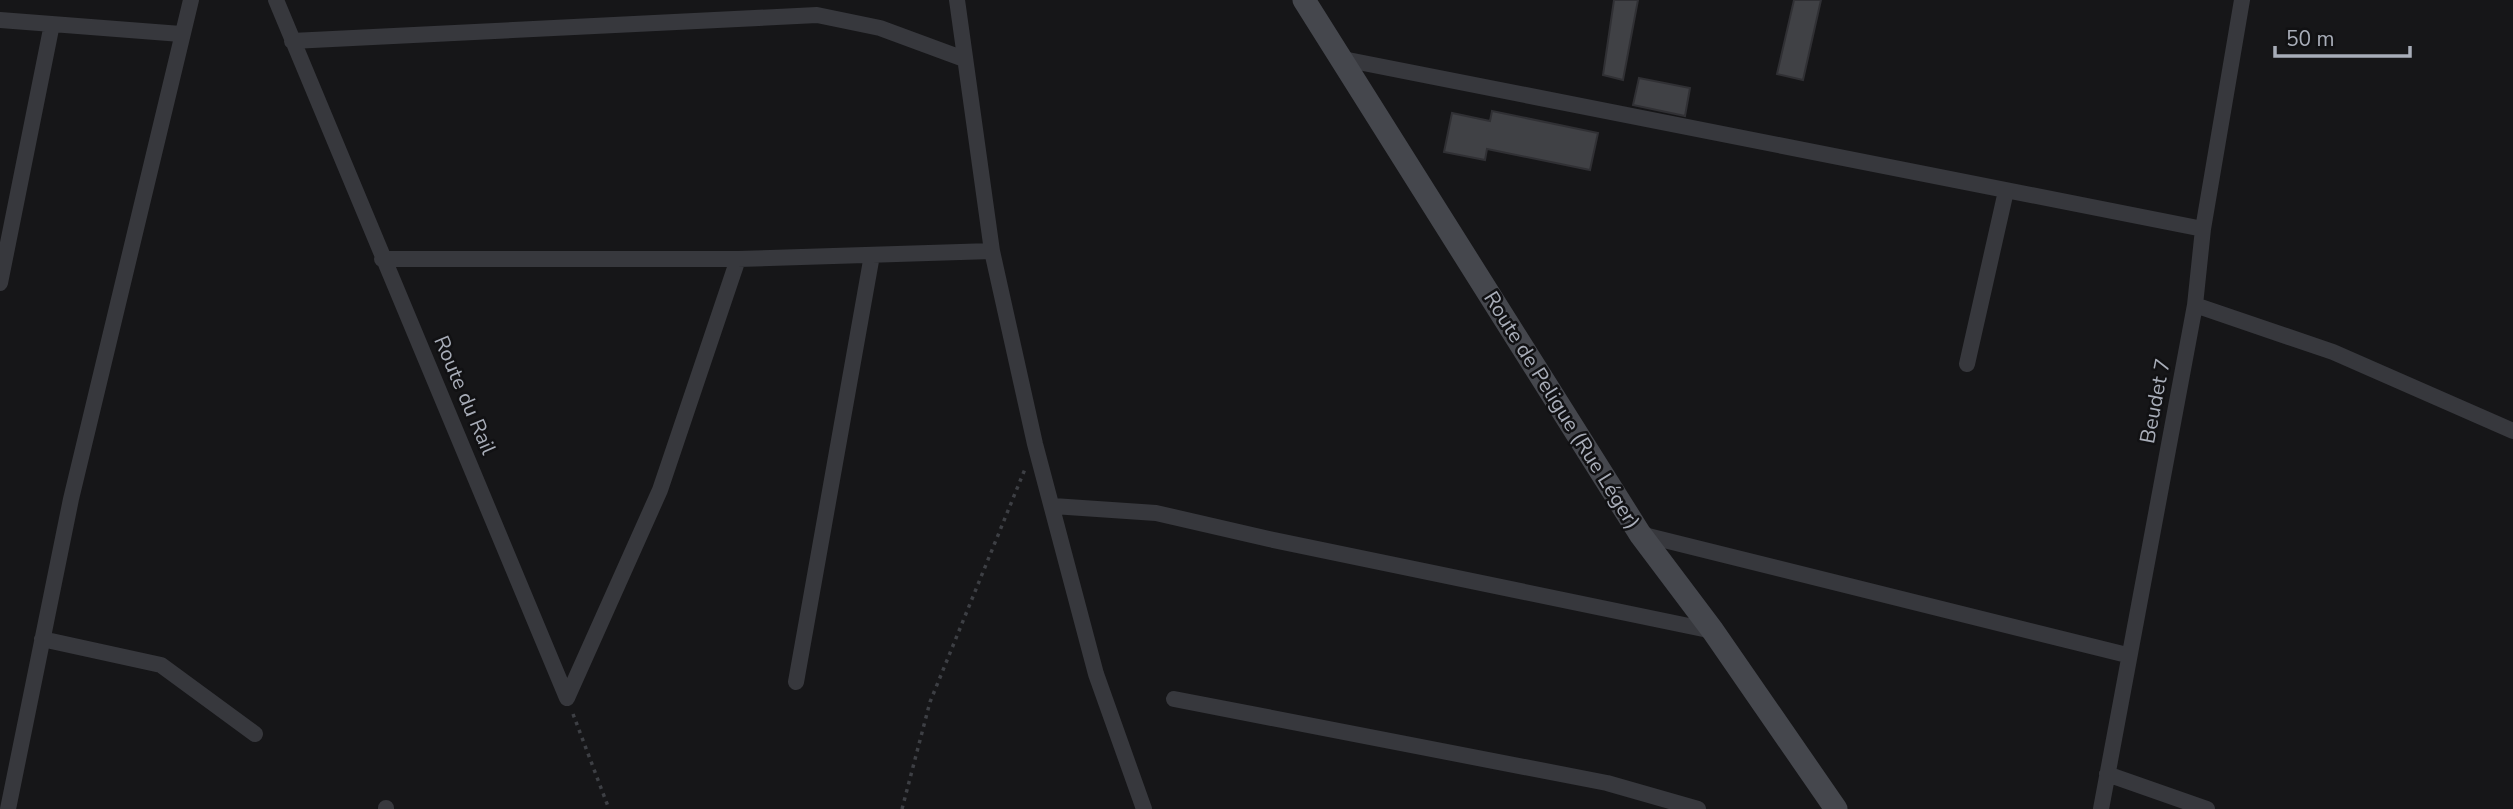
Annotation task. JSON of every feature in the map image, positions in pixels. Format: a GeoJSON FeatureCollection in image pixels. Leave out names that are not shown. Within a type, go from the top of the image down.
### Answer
{"type":"FeatureCollection","features":[{"type":"Feature","properties":{"kind":"street"},"geometry":{"type":"LineString","coordinates":[[8,809],[71,499],[191,0]]}},
{"type":"Feature","properties":{"kind":"street","name":"Route du Rail"},"geometry":{"type":"LineString","coordinates":[[276,0],[382,259],[449,408],[567,698]]}},
{"type":"Feature","properties":{"kind":"street"},"geometry":{"type":"LineString","coordinates":[[957,0],[992,251],[1035,444],[1054,506],[1096,674],[1144,809]]}},
{"type":"Feature","properties":{"kind":"street","name":"Route de Peligue (Rue Léger)"},"geometry":{"type":"LineString","coordinates":[[1304,0],[1640,534],[1713,631],[1836,809]]}},
{"type":"Feature","properties":{"kind":"street","name":"Beudet 7"},"geometry":{"type":"LineString","coordinates":[[2101,809],[2127,655],[2195,305],[2203,229],[2242,0]]}},
{"type":"Feature","properties":{"kind":"street"},"geometry":{"type":"LineString","coordinates":[[292,41],[817,15],[880,29],[964,59]]}},
{"type":"Feature","properties":{"kind":"street"},"geometry":{"type":"LineString","coordinates":[[0,20],[181,34]]}},
{"type":"Feature","properties":{"kind":"street"},"geometry":{"type":"LineString","coordinates":[[0,283],[52,24]]}},
{"type":"Feature","properties":{"kind":"street"},"geometry":{"type":"LineString","coordinates":[[1343,59],[2203,229]]}},
{"type":"Feature","properties":{"kind":"street"},"geometry":{"type":"LineString","coordinates":[[1967,365],[2006,191]]}},
{"type":"Feature","properties":{"kind":"street"},"geometry":{"type":"LineString","coordinates":[[382,259],[738,259],[992,251]]}},
{"type":"Feature","properties":{"kind":"street"},"geometry":{"type":"LineString","coordinates":[[796,682],[872,255]]}},
{"type":"Feature","properties":{"kind":"street"},"geometry":{"type":"LineString","coordinates":[[567,698],[660,490],[738,259]]}},
{"type":"Feature","properties":{"kind":"street"},"geometry":{"type":"LineString","coordinates":[[2195,305],[2333,352],[2513,431]]}},
{"type":"Feature","properties":{"kind":"street"},"geometry":{"type":"LineString","coordinates":[[1054,506],[1156,513],[1713,631]]}},
{"type":"Feature","properties":{"kind":"street"},"geometry":{"type":"LineString","coordinates":[[1640,534],[2127,655]]}},
{"type":"Feature","properties":{"kind":"street"},"geometry":{"type":"LineString","coordinates":[[42,639],[161,665],[255,734]]}},
{"type":"Feature","properties":{"kind":"street"},"geometry":{"type":"LineString","coordinates":[[1174,699],[1607,783],[1698,809]]}},
{"type":"Feature","properties":{"kind":"street"},"geometry":{"type":"LineString","coordinates":[[2107,774],[2207,809]]}},
{"type":"Feature","properties":{"kind":"path"},"geometry":{"type":"LineString","coordinates":[[902,809],[930,702],[1035,444]]}},
{"type":"Feature","properties":{"kind":"path"},"geometry":{"type":"LineString","coordinates":[[567,698],[609,809]]}},
{"type":"Feature","properties":{"kind":"building"},"geometry":{"type":"Polygon","coordinates":[[[1614,0],[1638,0],[1623,80],[1603,75],[1614,0]]]}},
{"type":"Feature","properties":{"kind":"building"},"geometry":{"type":"Polygon","coordinates":[[[1794,0],[1821,0],[1803,80],[1777,74],[1794,0]]]}},
{"type":"Feature","properties":{"kind":"building"},"geometry":{"type":"Polygon","coordinates":[[[1639,78],[1690,88],[1685,116],[1633,105],[1639,78]]]}},
{"type":"Feature","properties":{"kind":"building"},"geometry":{"type":"Polygon","coordinates":[[[1492,111],[1598,133],[1590,170],[1487,149],[1485,160],[1444,152],[1452,113],[1490,121],[1492,111]]]}}]}
